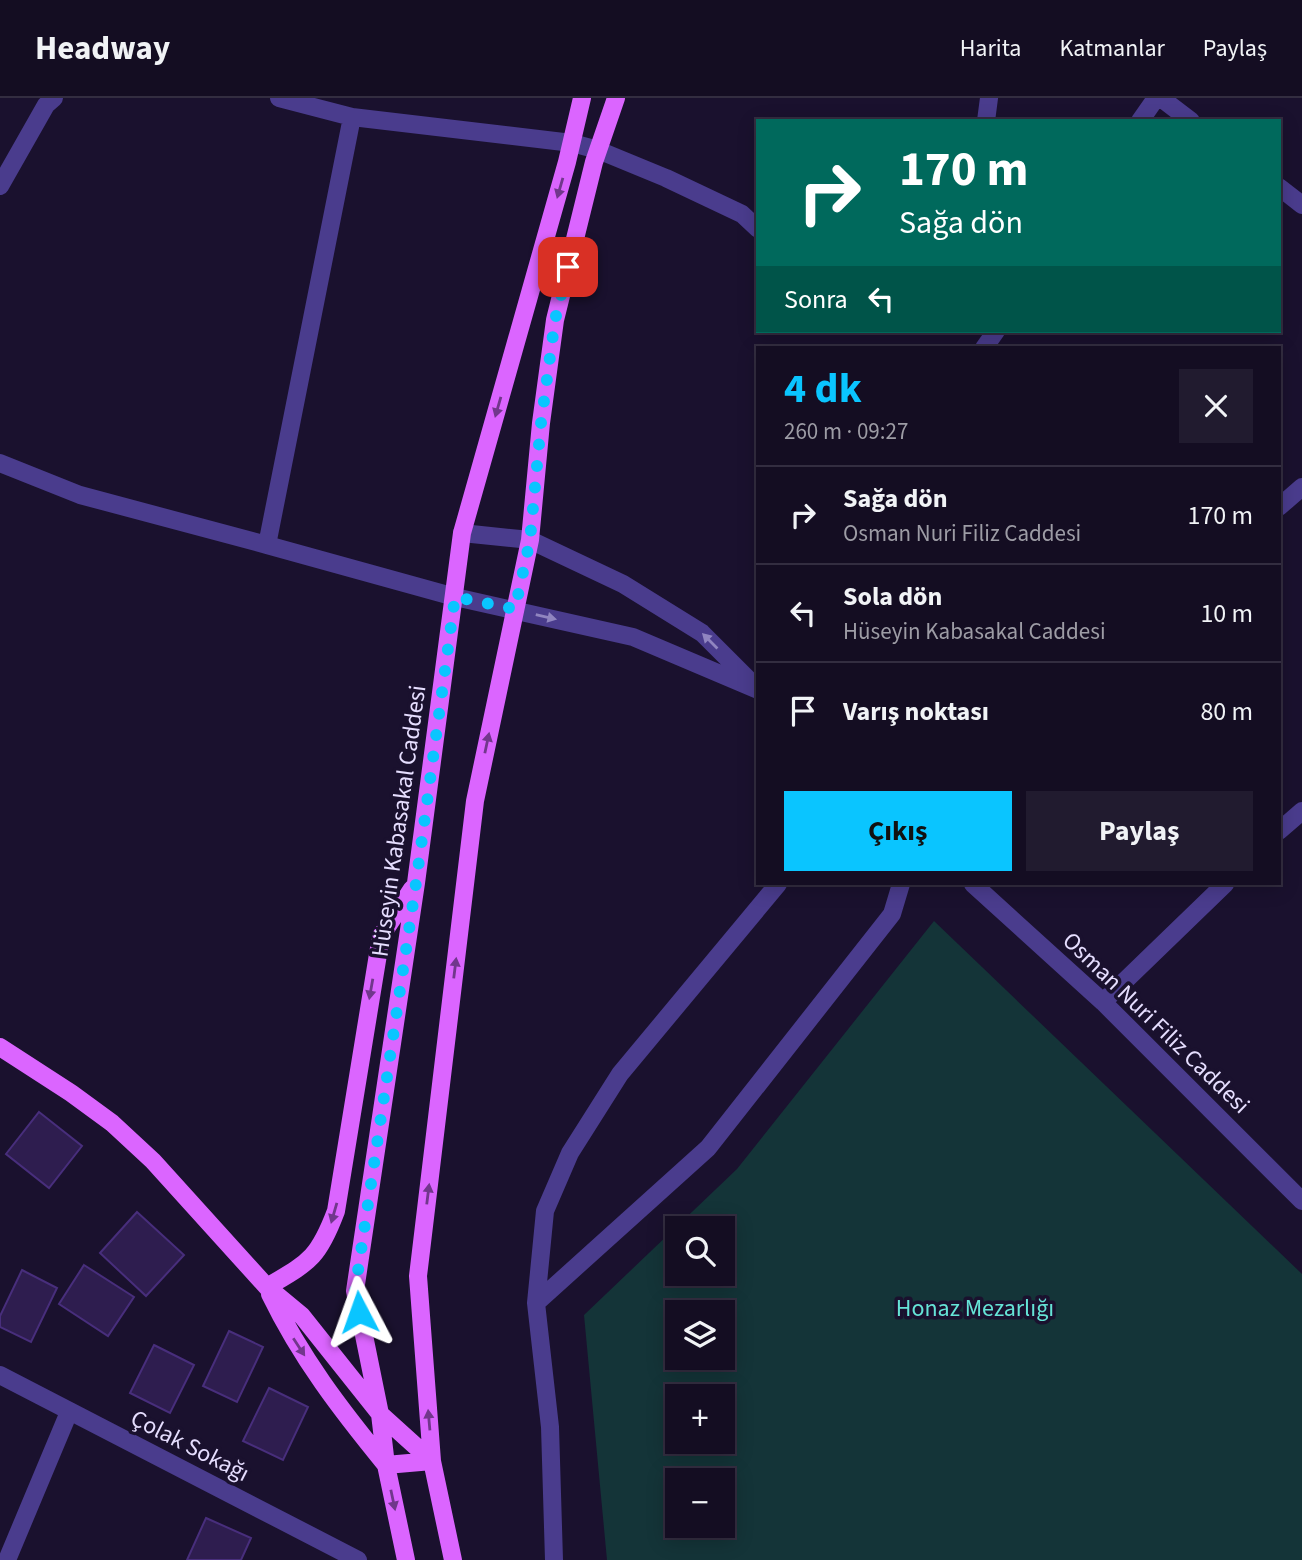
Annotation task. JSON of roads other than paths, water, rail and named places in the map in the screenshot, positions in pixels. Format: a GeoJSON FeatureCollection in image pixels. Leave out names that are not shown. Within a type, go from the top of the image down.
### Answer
{"type":"FeatureCollection","features":[{"type":"Feature","properties":{"kind":"main road","name":"Hüseyin Kabasakal Caddesi"},"geometry":{"type":"LineString","coordinates":[[406,1560],[355,1291],[416,883],[462,533],[572,143],[582,98]]}},
{"type":"Feature","properties":{"kind":"main road"},"geometry":{"type":"LineString","coordinates":[[453,1560],[432,1461],[418,1276],[475,801],[530,540],[541,423],[555,320],[598,150],[615,98]]}},
{"type":"Feature","properties":{"kind":"main road"},"geometry":{"type":"LineString","coordinates":[[267,1287],[307,1263],[325,1239],[336,1211],[381,936],[416,883]]}},
{"type":"Feature","properties":{"kind":"main road"},"geometry":{"type":"LineString","coordinates":[[0,1047],[112,1123],[153,1161],[267,1287],[302,1316],[380,1415],[432,1461]]}},
{"type":"Feature","properties":{"kind":"main road"},"geometry":{"type":"LineString","coordinates":[[267,1287],[286,1328],[325,1390],[386,1465],[432,1461]]}},
{"type":"Feature","properties":{"kind":"street"},"geometry":{"type":"LineString","coordinates":[[0,186],[46,105],[54,98]]}},
{"type":"Feature","properties":{"kind":"street"},"geometry":{"type":"LineString","coordinates":[[279,98],[352,117],[572,143],[598,150],[666,177],[742,214],[756,227]]}},
{"type":"Feature","properties":{"kind":"street"},"geometry":{"type":"LineString","coordinates":[[985,119],[989,98]]}},
{"type":"Feature","properties":{"kind":"street"},"geometry":{"type":"LineString","coordinates":[[1142,119],[1158,98],[1188,119]]}},
{"type":"Feature","properties":{"kind":"street"},"geometry":{"type":"LineString","coordinates":[[267,545],[352,117]]}},
{"type":"Feature","properties":{"kind":"street"},"geometry":{"type":"LineString","coordinates":[[1281,189],[1302,205]]}},
{"type":"Feature","properties":{"kind":"street"},"geometry":{"type":"LineString","coordinates":[[0,463],[80,495],[455,597],[633,637],[756,689]]}},
{"type":"Feature","properties":{"kind":"street"},"geometry":{"type":"LineString","coordinates":[[1281,505],[1302,487]]}},
{"type":"Feature","properties":{"kind":"street"},"geometry":{"type":"LineString","coordinates":[[462,533],[530,540],[624,584],[702,633],[756,688]]}},
{"type":"Feature","properties":{"kind":"street"},"geometry":{"type":"LineString","coordinates":[[1281,829],[1302,811]]}},
{"type":"Feature","properties":{"kind":"street"},"geometry":{"type":"LineString","coordinates":[[554,1560],[550,1427],[536,1303],[545,1211],[570,1153],[620,1074],[777,885]]}},
{"type":"Feature","properties":{"kind":"street"},"geometry":{"type":"LineString","coordinates":[[536,1303],[708,1148],[892,914],[901,885]]}},
{"type":"Feature","properties":{"kind":"street","name":"Osman Nuri Filiz Caddesi"},"geometry":{"type":"LineString","coordinates":[[974,885],[1103,1002],[1302,1201]]}},
{"type":"Feature","properties":{"kind":"street"},"geometry":{"type":"LineString","coordinates":[[1103,1002],[1224,885]]}},
{"type":"Feature","properties":{"kind":"street","name":"Çolak Sokağı"},"geometry":{"type":"LineString","coordinates":[[0,1375],[358,1560]]}},
{"type":"Feature","properties":{"kind":"street"},"geometry":{"type":"LineString","coordinates":[[7,1560],[69,1412]]}},
{"type":"Feature","properties":{"kind":"park label","name":"Honaz Mezarlığı"},"geometry":{"type":"Point","coordinates":[975,1308]}}]}
